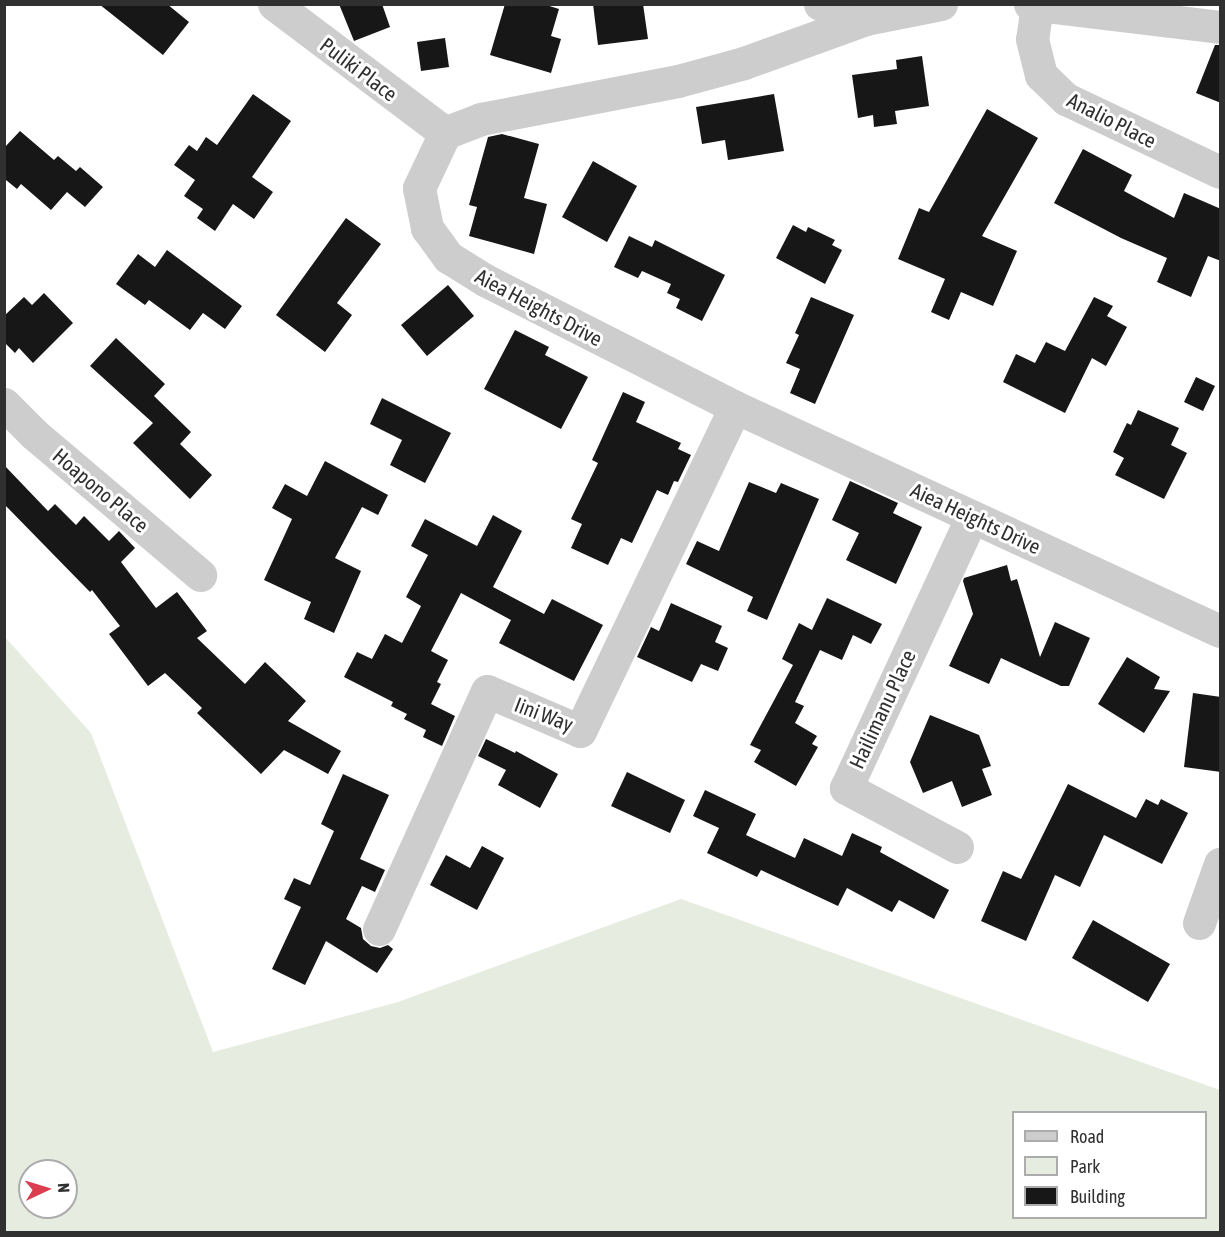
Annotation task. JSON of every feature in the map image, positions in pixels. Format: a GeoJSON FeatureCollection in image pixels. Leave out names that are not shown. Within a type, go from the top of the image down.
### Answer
{"type":"FeatureCollection","features":[{"type":"Feature","properties":{"kind":"street","name":"Puliki Place"},"geometry":{"type":"LineString","coordinates":[[274,4],[445,133]]}},
{"type":"Feature","properties":{"kind":"street"},"geometry":{"type":"LineString","coordinates":[[820,4],[866,19]]}},
{"type":"Feature","properties":{"kind":"street"},"geometry":{"type":"LineString","coordinates":[[445,133],[481,119],[678,81],[744,63],[866,19],[941,4]]}},
{"type":"Feature","properties":{"kind":"street"},"geometry":{"type":"LineString","coordinates":[[1030,4],[1221,27]]}},
{"type":"Feature","properties":{"kind":"street","name":"Analio Place"},"geometry":{"type":"LineString","coordinates":[[1037,5],[1032,39],[1041,75],[1066,99],[1221,172]]}},
{"type":"Feature","properties":{"kind":"street","name":"Aiea Heights Drive"},"geometry":{"type":"LineString","coordinates":[[445,133],[420,188],[427,228],[448,257],[495,286],[735,407],[1221,631]]}},
{"type":"Feature","properties":{"kind":"street","name":"Hoapono Place"},"geometry":{"type":"LineString","coordinates":[[4,404],[34,434],[200,574]]}},
{"type":"Feature","properties":{"kind":"street","name":"Iini Way"},"geometry":{"type":"LineString","coordinates":[[379,929],[487,691],[580,731],[735,407]]}},
{"type":"Feature","properties":{"kind":"street","name":"Hailimanu Place"},"geometry":{"type":"LineString","coordinates":[[957,847],[846,788],[972,517]]}},
{"type":"Feature","properties":{"kind":"street"},"geometry":{"type":"LineString","coordinates":[[1199,923],[1221,864]]}},
{"type":"Feature","properties":{"kind":"green space"},"geometry":{"type":"Polygon","coordinates":[[[5,637],[91,733],[213,1052],[398,1002],[681,899],[1220,1090],[1220,1232],[5,1232],[5,637]]]}},
{"type":"Feature","properties":{"kind":"building"},"geometry":{"type":"Polygon","coordinates":[[[99,4],[167,4],[189,22],[163,55],[99,4]]]}},
{"type":"Feature","properties":{"kind":"building"},"geometry":{"type":"Polygon","coordinates":[[[339,4],[382,4],[390,27],[354,41],[339,4]]]}},
{"type":"Feature","properties":{"kind":"building"},"geometry":{"type":"Polygon","coordinates":[[[505,4],[543,4],[559,9],[551,36],[561,39],[551,73],[490,55],[505,4]]]}},
{"type":"Feature","properties":{"kind":"building"},"geometry":{"type":"Polygon","coordinates":[[[593,4],[643,4],[648,39],[598,45],[593,4]]]}},
{"type":"Feature","properties":{"kind":"building"},"geometry":{"type":"Polygon","coordinates":[[[445,38],[449,67],[421,71],[417,42],[445,38]]]}},
{"type":"Feature","properties":{"kind":"building"},"geometry":{"type":"Polygon","coordinates":[[[1215,45],[1221,45],[1221,103],[1196,93],[1215,45]]]}},
{"type":"Feature","properties":{"kind":"building"},"geometry":{"type":"Polygon","coordinates":[[[922,56],[929,106],[895,111],[897,124],[874,127],[873,115],[858,118],[852,75],[897,69],[896,60],[922,56]]]}},
{"type":"Feature","properties":{"kind":"building"},"geometry":{"type":"Polygon","coordinates":[[[253,94],[291,121],[252,177],[273,192],[254,219],[233,204],[215,231],[197,218],[203,209],[184,196],[195,180],[174,165],[189,145],[197,151],[206,137],[217,145],[253,94]]]}},
{"type":"Feature","properties":{"kind":"building"},"geometry":{"type":"Polygon","coordinates":[[[774,94],[784,151],[728,160],[725,140],[702,144],[696,107],[774,94]]]}},
{"type":"Feature","properties":{"kind":"building"},"geometry":{"type":"Polygon","coordinates":[[[987,109],[1038,138],[982,236],[1017,251],[993,306],[961,292],[949,320],[931,312],[945,279],[898,259],[919,208],[929,212],[987,109]]]}},
{"type":"Feature","properties":{"kind":"building"},"geometry":{"type":"Polygon","coordinates":[[[20,131],[54,160],[58,156],[76,171],[80,167],[103,187],[85,207],[67,192],[51,210],[21,184],[17,189],[6,180],[4,148],[20,131]]]}},
{"type":"Feature","properties":{"kind":"building"},"geometry":{"type":"Polygon","coordinates":[[[502,134],[539,144],[524,198],[547,204],[534,254],[469,236],[477,207],[469,205],[488,137],[502,134]]]}},
{"type":"Feature","properties":{"kind":"building"},"geometry":{"type":"Polygon","coordinates":[[[1083,149],[1132,175],[1124,191],[1174,218],[1184,193],[1221,209],[1221,261],[1208,256],[1191,297],[1157,282],[1167,258],[1121,238],[1054,203],[1083,149]]]}},
{"type":"Feature","properties":{"kind":"building"},"geometry":{"type":"Polygon","coordinates":[[[593,161],[637,186],[607,242],[562,217],[593,161]]]}},
{"type":"Feature","properties":{"kind":"building"},"geometry":{"type":"Polygon","coordinates":[[[346,218],[381,244],[337,303],[352,315],[325,352],[276,315],[346,218]]]}},
{"type":"Feature","properties":{"kind":"building"},"geometry":{"type":"Polygon","coordinates":[[[793,225],[806,232],[808,227],[835,240],[832,245],[842,250],[825,284],[776,258],[793,225]]]}},
{"type":"Feature","properties":{"kind":"building"},"geometry":{"type":"Polygon","coordinates":[[[629,236],[652,247],[655,240],[725,275],[702,321],[676,308],[680,299],[667,293],[671,284],[642,271],[638,278],[614,267],[629,236]]]}},
{"type":"Feature","properties":{"kind":"building"},"geometry":{"type":"Polygon","coordinates":[[[167,250],[242,306],[225,329],[203,313],[190,330],[149,300],[145,305],[116,284],[138,254],[155,267],[167,250]]]}},
{"type":"Feature","properties":{"kind":"building"},"geometry":{"type":"Polygon","coordinates":[[[448,285],[474,316],[427,356],[401,325],[448,285]]]}},
{"type":"Feature","properties":{"kind":"building"},"geometry":{"type":"Polygon","coordinates":[[[44,293],[73,323],[33,363],[19,348],[15,353],[4,342],[4,316],[24,297],[32,305],[44,293]]]}},
{"type":"Feature","properties":{"kind":"building"},"geometry":{"type":"Polygon","coordinates":[[[811,297],[854,315],[815,404],[790,393],[800,369],[786,363],[799,335],[795,333],[811,297]]]}},
{"type":"Feature","properties":{"kind":"building"},"geometry":{"type":"Polygon","coordinates":[[[1094,297],[1113,306],[1107,316],[1127,327],[1106,366],[1092,358],[1065,413],[1003,382],[1016,354],[1035,363],[1046,342],[1065,351],[1094,297]]]}},
{"type":"Feature","properties":{"kind":"building"},"geometry":{"type":"Polygon","coordinates":[[[515,330],[549,347],[545,355],[588,377],[561,429],[484,389],[515,330]]]}},
{"type":"Feature","properties":{"kind":"building"},"geometry":{"type":"Polygon","coordinates":[[[116,338],[165,384],[154,396],[191,432],[180,444],[212,475],[190,499],[133,443],[153,423],[90,366],[116,338]]]}},
{"type":"Feature","properties":{"kind":"building"},"geometry":{"type":"Polygon","coordinates":[[[1196,377],[1215,386],[1203,411],[1184,402],[1196,377]]]}},
{"type":"Feature","properties":{"kind":"building"},"geometry":{"type":"Polygon","coordinates":[[[623,392],[645,402],[636,422],[681,443],[678,449],[691,455],[678,482],[674,481],[668,495],[657,490],[632,543],[621,538],[608,565],[571,548],[582,524],[571,519],[598,463],[592,460],[623,392]]]}},
{"type":"Feature","properties":{"kind":"building"},"geometry":{"type":"Polygon","coordinates":[[[382,398],[451,433],[425,483],[390,465],[402,440],[370,424],[382,398]]]}},
{"type":"Feature","properties":{"kind":"building"},"geometry":{"type":"Polygon","coordinates":[[[1138,410],[1179,428],[1171,445],[1187,453],[1164,499],[1115,475],[1124,458],[1113,452],[1127,423],[1131,425],[1138,410]]]}},
{"type":"Feature","properties":{"kind":"building"},"geometry":{"type":"Polygon","coordinates":[[[325,461],[388,495],[378,515],[362,507],[335,558],[361,571],[334,633],[304,619],[311,602],[264,580],[292,519],[272,508],[285,484],[307,496],[325,461]]]}},
{"type":"Feature","properties":{"kind":"building"},"geometry":{"type":"Polygon","coordinates":[[[4,465],[48,511],[55,504],[76,525],[84,516],[109,541],[119,531],[135,548],[121,562],[156,608],[177,592],[207,631],[197,638],[245,684],[265,662],[306,701],[288,721],[341,751],[328,774],[284,750],[261,774],[197,713],[202,708],[165,673],[148,686],[109,634],[120,626],[92,590],[90,592],[4,504],[4,465]]]}},
{"type":"Feature","properties":{"kind":"building"},"geometry":{"type":"Polygon","coordinates":[[[850,481],[898,503],[893,513],[922,527],[896,584],[846,560],[859,533],[832,520],[850,481]]]}},
{"type":"Feature","properties":{"kind":"building"},"geometry":{"type":"Polygon","coordinates":[[[749,482],[776,493],[781,483],[819,499],[767,620],[747,611],[753,597],[686,564],[697,541],[719,551],[749,482]]]}},
{"type":"Feature","properties":{"kind":"building"},"geometry":{"type":"Polygon","coordinates":[[[493,515],[522,531],[493,587],[544,614],[552,599],[603,625],[574,681],[499,643],[511,620],[461,593],[431,651],[448,660],[437,682],[441,684],[431,704],[455,716],[442,746],[423,737],[426,730],[404,719],[407,714],[391,706],[393,702],[344,677],[357,652],[372,659],[385,634],[402,643],[421,606],[406,597],[428,555],[411,546],[425,519],[477,546],[493,515]]]}},
{"type":"Feature","properties":{"kind":"building"},"geometry":{"type":"Polygon","coordinates":[[[1007,565],[1011,581],[1017,579],[1040,657],[1055,622],[1090,638],[1069,686],[1061,686],[1001,658],[989,684],[949,666],[973,614],[964,578],[1007,565]]]}},
{"type":"Feature","properties":{"kind":"building"},"geometry":{"type":"Polygon","coordinates":[[[827,598],[882,624],[871,644],[853,635],[842,660],[820,650],[795,702],[804,706],[795,723],[817,736],[812,744],[818,747],[796,786],[754,762],[761,750],[750,745],[793,665],[782,659],[799,623],[812,630],[827,598]]]}},
{"type":"Feature","properties":{"kind":"building"},"geometry":{"type":"Polygon","coordinates":[[[671,603],[722,626],[715,642],[728,648],[718,671],[701,664],[692,682],[637,657],[651,627],[659,631],[671,603]]]}},
{"type":"Feature","properties":{"kind":"building"},"geometry":{"type":"Polygon","coordinates":[[[1127,657],[1160,677],[1154,689],[1170,691],[1144,733],[1098,704],[1127,657]]]}},
{"type":"Feature","properties":{"kind":"building"},"geometry":{"type":"Polygon","coordinates":[[[1193,693],[1221,697],[1221,772],[1184,767],[1193,693]]]}},
{"type":"Feature","properties":{"kind":"building"},"geometry":{"type":"Polygon","coordinates":[[[930,715],[979,735],[991,766],[982,769],[992,795],[962,807],[952,781],[923,793],[910,762],[930,715]]]}},
{"type":"Feature","properties":{"kind":"building"},"geometry":{"type":"Polygon","coordinates":[[[486,739],[515,753],[516,751],[558,774],[540,808],[498,785],[506,770],[478,756],[486,739]]]}},
{"type":"Feature","properties":{"kind":"building"},"geometry":{"type":"Polygon","coordinates":[[[627,772],[685,800],[670,833],[611,806],[627,772]]]}},
{"type":"Feature","properties":{"kind":"building"},"geometry":{"type":"Polygon","coordinates":[[[343,774],[389,795],[360,859],[385,870],[375,892],[362,886],[346,919],[361,928],[363,939],[371,946],[380,948],[388,945],[393,949],[377,973],[326,941],[305,985],[272,969],[301,907],[284,899],[294,878],[310,885],[334,831],[321,824],[343,774]]]}},
{"type":"Feature","properties":{"kind":"building"},"geometry":{"type":"Polygon","coordinates":[[[1068,784],[1136,818],[1146,799],[1158,805],[1161,799],[1188,813],[1162,864],[1104,835],[1080,887],[1055,875],[1026,941],[981,921],[1003,871],[1021,879],[1068,784]]]}},
{"type":"Feature","properties":{"kind":"building"},"geometry":{"type":"Polygon","coordinates":[[[705,790],[756,814],[746,835],[795,858],[804,838],[842,856],[852,833],[882,847],[880,852],[949,890],[934,919],[899,900],[892,912],[847,888],[838,906],[761,870],[757,877],[707,853],[719,828],[693,816],[705,790]]]}},
{"type":"Feature","properties":{"kind":"building"},"geometry":{"type":"Polygon","coordinates":[[[482,846],[504,858],[477,910],[430,885],[446,855],[470,868],[482,846]]]}},
{"type":"Feature","properties":{"kind":"building"},"geometry":{"type":"Polygon","coordinates":[[[1093,920],[1170,964],[1148,1002],[1072,958],[1093,920]]]}}]}
